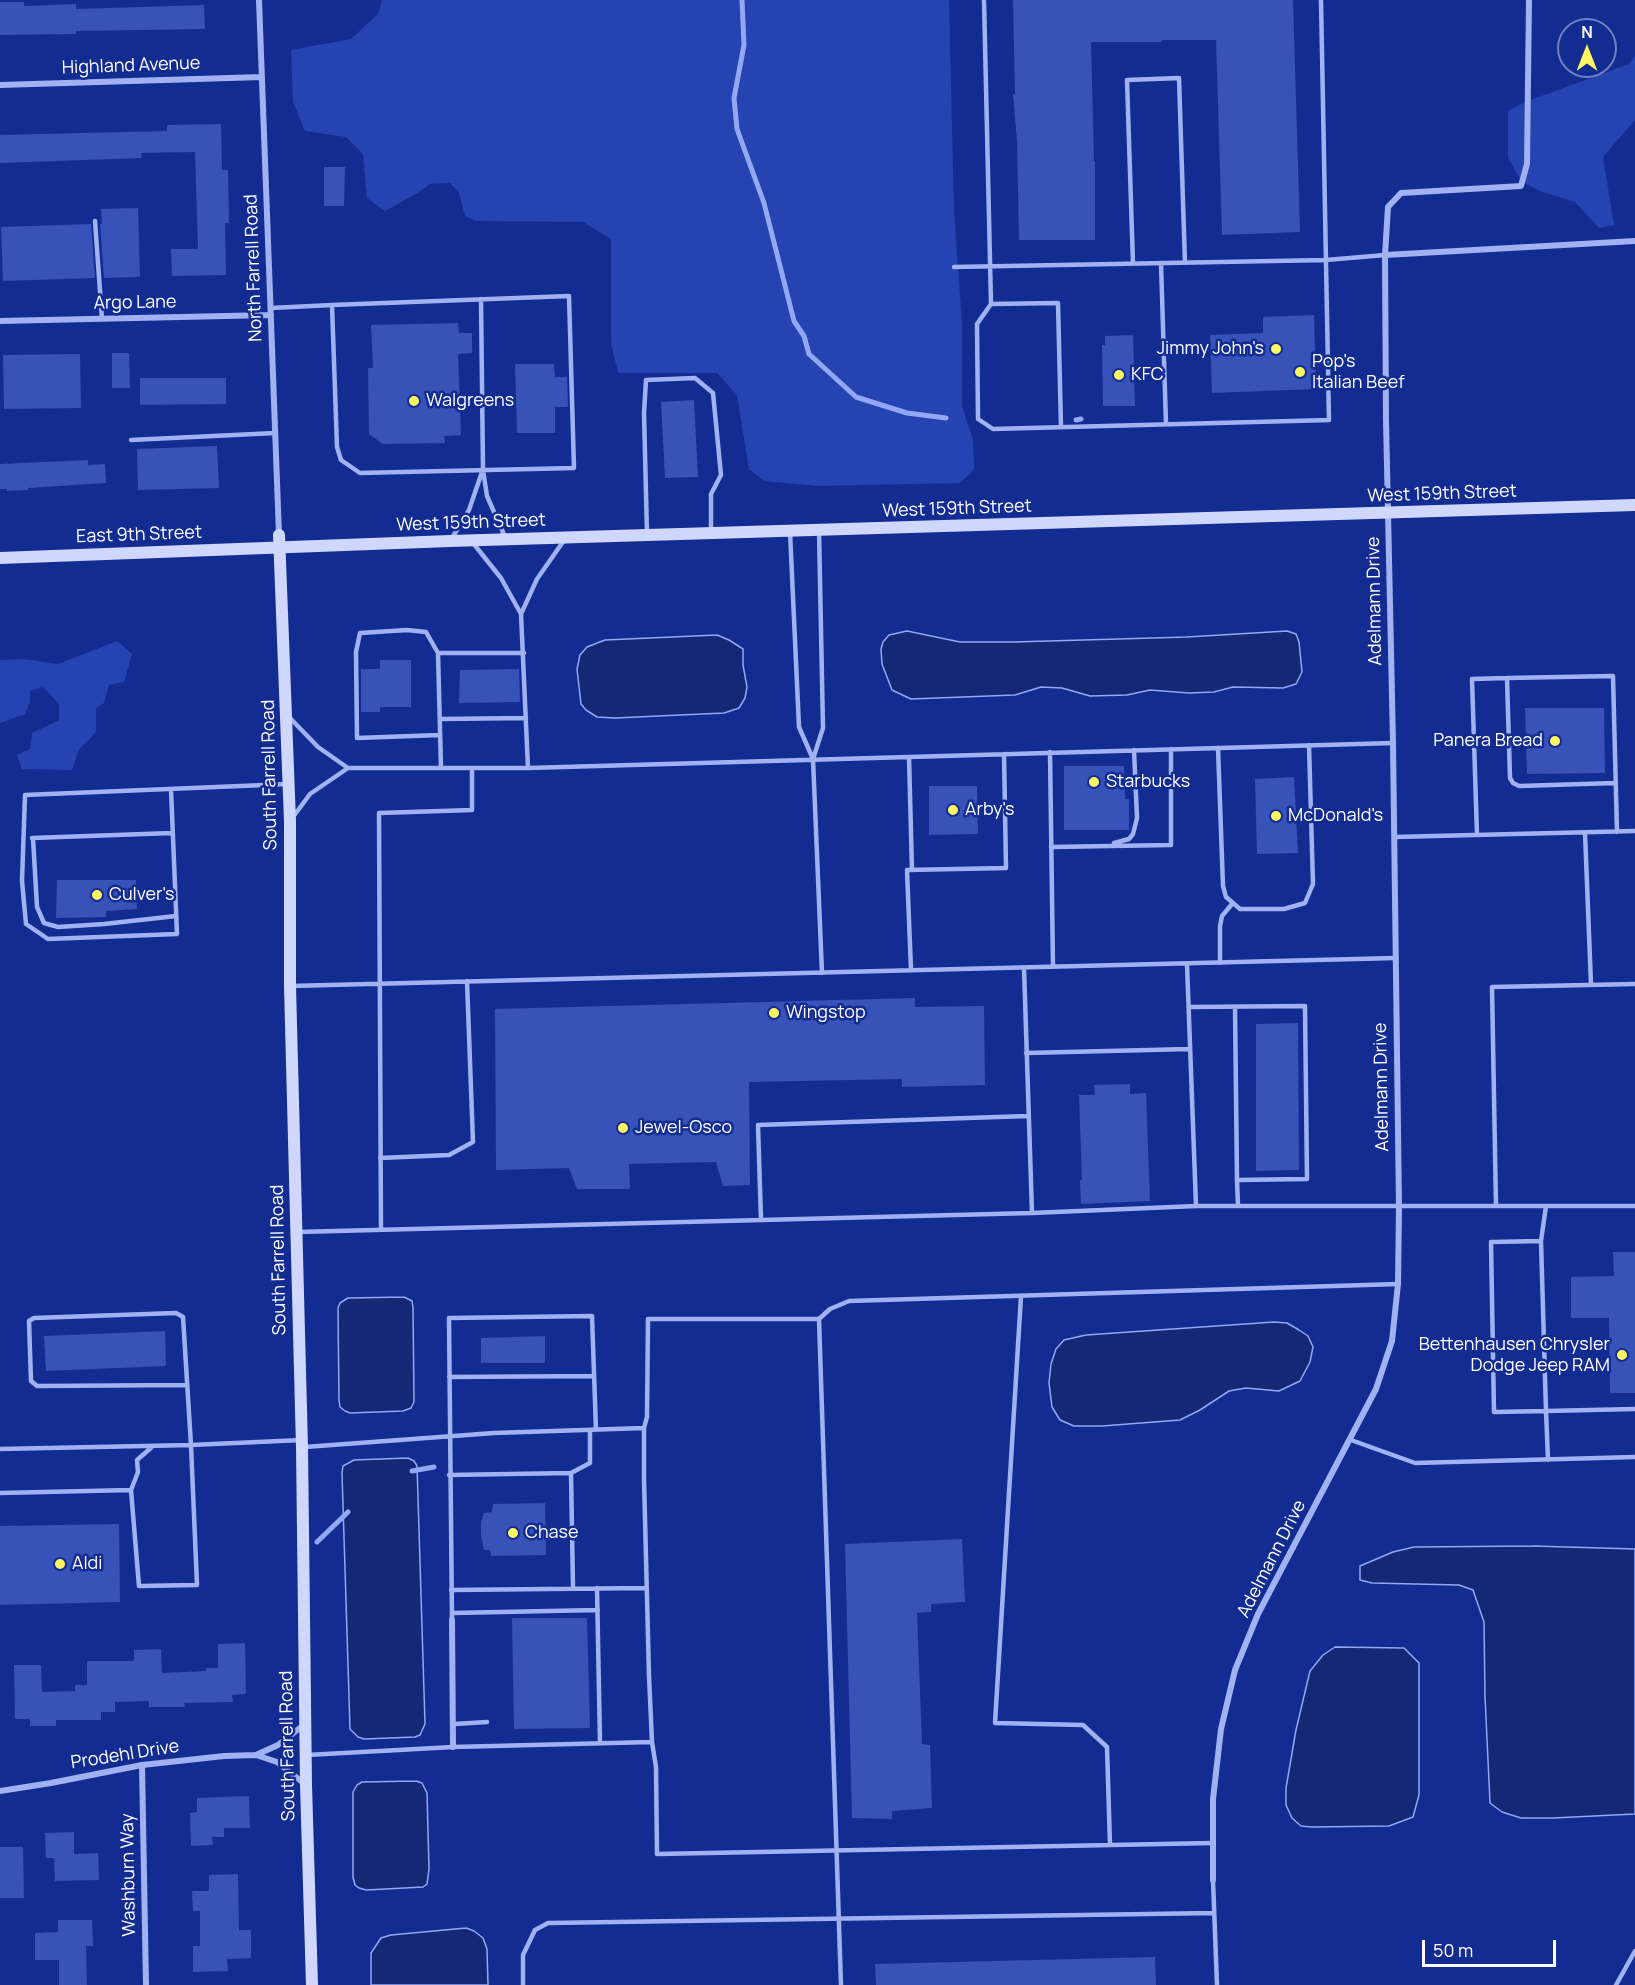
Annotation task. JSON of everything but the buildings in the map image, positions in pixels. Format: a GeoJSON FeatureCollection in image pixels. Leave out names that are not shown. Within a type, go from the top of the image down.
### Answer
{"type":"FeatureCollection","features":[{"type":"Feature","properties":{"kind":"main road","name":"West 159th Street"},"geometry":{"type":"LineString","coordinates":[[280,548],[471,540],[1635,505]]}},
{"type":"Feature","properties":{"kind":"main road","name":"South Farrell Road"},"geometry":{"type":"LineString","coordinates":[[279,535],[290,821],[290,986],[302,1443],[305,1755],[312,1985]]}},
{"type":"Feature","properties":{"kind":"main road","name":"East 9th Street"},"geometry":{"type":"LineString","coordinates":[[0,558],[280,548]]}},
{"type":"Feature","properties":{"kind":"street","name":"North Farrell Road"},"geometry":{"type":"LineString","coordinates":[[259,0],[279,535]]}},
{"type":"Feature","properties":{"kind":"street","name":"Adelmann Drive"},"geometry":{"type":"LineString","coordinates":[[1213,1880],[1213,1798],[1220,1741],[1235,1670],[1258,1614],[1376,1389],[1392,1341],[1398,1284],[1393,743],[1386,420],[1385,255],[1388,207],[1401,193],[1521,186],[1527,164],[1529,0]]}},
{"type":"Feature","properties":{"kind":"street","name":"Highland Avenue"},"geometry":{"type":"LineString","coordinates":[[0,85],[262,77]]}},
{"type":"Feature","properties":{"kind":"street"},"geometry":{"type":"LineString","coordinates":[[1385,255],[1635,241]]}},
{"type":"Feature","properties":{"kind":"street","name":"Argo Lane"},"geometry":{"type":"LineString","coordinates":[[0,321],[271,311]]}},
{"type":"Feature","properties":{"kind":"street"},"geometry":{"type":"LineString","coordinates":[[452,1617],[453,1747]]}},
{"type":"Feature","properties":{"kind":"street","name":"Prodehl Drive"},"geometry":{"type":"LineString","coordinates":[[256,1755],[278,1745],[305,1724]]}},
{"type":"Feature","properties":{"kind":"street","name":"Prodehl Drive"},"geometry":{"type":"LineString","coordinates":[[0,1791],[142,1765],[224,1756],[256,1755],[277,1762],[306,1785]]}},
{"type":"Feature","properties":{"kind":"street","name":"Washburn Way"},"geometry":{"type":"LineString","coordinates":[[142,1765],[146,1985]]}},
{"type":"Feature","properties":{"kind":"lane"},"geometry":{"type":"LineString","coordinates":[[984,0],[991,304],[977,324],[978,419],[993,429],[1329,420],[1322,0]]}},
{"type":"Feature","properties":{"kind":"lane"},"geometry":{"type":"LineString","coordinates":[[1133,264],[1127,80],[1179,78],[1185,263]]}},
{"type":"Feature","properties":{"kind":"lane"},"geometry":{"type":"LineString","coordinates":[[95,221],[102,319]]}},
{"type":"Feature","properties":{"kind":"lane"},"geometry":{"type":"LineString","coordinates":[[954,267],[1326,260],[1385,255]]}},
{"type":"Feature","properties":{"kind":"lane"},"geometry":{"type":"LineString","coordinates":[[1161,263],[1166,424]]}},
{"type":"Feature","properties":{"kind":"lane"},"geometry":{"type":"LineString","coordinates":[[271,311],[332,305],[570,296],[574,468],[360,472],[341,460],[337,447],[332,305]]}},
{"type":"Feature","properties":{"kind":"lane"},"geometry":{"type":"LineString","coordinates":[[481,300],[483,470],[487,496],[506,540]]}},
{"type":"Feature","properties":{"kind":"lane"},"geometry":{"type":"LineString","coordinates":[[991,304],[1058,303],[1061,427]]}},
{"type":"Feature","properties":{"kind":"lane"},"geometry":{"type":"LineString","coordinates":[[647,536],[646,380],[695,378],[712,393],[721,475],[711,494],[711,534]]}},
{"type":"Feature","properties":{"kind":"lane"},"geometry":{"type":"LineString","coordinates":[[131,440],[275,433]]}},
{"type":"Feature","properties":{"kind":"lane"},"geometry":{"type":"LineString","coordinates":[[450,541],[469,510],[483,470]]}},
{"type":"Feature","properties":{"kind":"lane"},"geometry":{"type":"LineString","coordinates":[[819,531],[823,728],[813,759],[822,973]]}},
{"type":"Feature","properties":{"kind":"lane"},"geometry":{"type":"LineString","coordinates":[[790,532],[799,727],[813,759]]}},
{"type":"Feature","properties":{"kind":"lane"},"geometry":{"type":"LineString","coordinates":[[521,614],[537,579],[566,538]]}},
{"type":"Feature","properties":{"kind":"lane"},"geometry":{"type":"LineString","coordinates":[[471,540],[501,578],[521,614],[528,768]]}},
{"type":"Feature","properties":{"kind":"lane"},"geometry":{"type":"LineString","coordinates":[[440,735],[357,738],[356,652],[360,633],[407,630],[426,632],[438,653],[441,768]]}},
{"type":"Feature","properties":{"kind":"lane"},"geometry":{"type":"LineString","coordinates":[[438,653],[524,653]]}},
{"type":"Feature","properties":{"kind":"lane"},"geometry":{"type":"LineString","coordinates":[[1477,835],[1472,679],[1507,678],[1613,676],[1617,832]]}},
{"type":"Feature","properties":{"kind":"lane"},"geometry":{"type":"LineString","coordinates":[[1507,678],[1510,778],[1513,783],[1519,786],[1615,783]]}},
{"type":"Feature","properties":{"kind":"lane"},"geometry":{"type":"LineString","coordinates":[[287,714],[318,747],[348,768]]}},
{"type":"Feature","properties":{"kind":"lane"},"geometry":{"type":"LineString","coordinates":[[440,719],[526,718]]}},
{"type":"Feature","properties":{"kind":"lane"},"geometry":{"type":"LineString","coordinates":[[290,821],[310,794],[348,768],[528,768],[1393,743]]}},
{"type":"Feature","properties":{"kind":"lane"},"geometry":{"type":"LineString","coordinates":[[1218,748],[1223,886],[1226,897],[1240,909],[1284,909],[1305,903],[1313,884],[1309,745]]}},
{"type":"Feature","properties":{"kind":"lane"},"geometry":{"type":"LineString","coordinates":[[1051,847],[1171,845],[1171,749]]}},
{"type":"Feature","properties":{"kind":"lane"},"geometry":{"type":"LineString","coordinates":[[1106,846],[1129,839],[1133,834],[1137,818],[1134,750]]}},
{"type":"Feature","properties":{"kind":"lane"},"geometry":{"type":"LineString","coordinates":[[1050,752],[1053,967]]}},
{"type":"Feature","properties":{"kind":"lane"},"geometry":{"type":"LineString","coordinates":[[911,970],[907,870],[1006,868],[1004,754]]}},
{"type":"Feature","properties":{"kind":"lane"},"geometry":{"type":"LineString","coordinates":[[909,757],[912,870]]}},
{"type":"Feature","properties":{"kind":"lane"},"geometry":{"type":"LineString","coordinates":[[381,1230],[379,813],[472,810],[472,768]]}},
{"type":"Feature","properties":{"kind":"lane"},"geometry":{"type":"LineString","coordinates":[[171,789],[177,934],[48,939],[26,924],[22,881],[25,795],[288,784]]}},
{"type":"Feature","properties":{"kind":"lane"},"geometry":{"type":"LineString","coordinates":[[1394,837],[1635,831]]}},
{"type":"Feature","properties":{"kind":"lane"},"geometry":{"type":"LineString","coordinates":[[1585,832],[1591,984]]}},
{"type":"Feature","properties":{"kind":"lane"},"geometry":{"type":"LineString","coordinates":[[23,838],[172,833]]}},
{"type":"Feature","properties":{"kind":"lane"},"geometry":{"type":"LineString","coordinates":[[33,838],[37,907],[44,923],[58,927],[176,916]]}},
{"type":"Feature","properties":{"kind":"lane"},"geometry":{"type":"LineString","coordinates":[[1220,963],[1222,916],[1232,904]]}},
{"type":"Feature","properties":{"kind":"lane"},"geometry":{"type":"LineString","coordinates":[[290,986],[1395,958]]}},
{"type":"Feature","properties":{"kind":"lane"},"geometry":{"type":"LineString","coordinates":[[1187,964],[1196,1206]]}},
{"type":"Feature","properties":{"kind":"lane"},"geometry":{"type":"LineString","coordinates":[[1023,968],[1032,1213]]}},
{"type":"Feature","properties":{"kind":"lane"},"geometry":{"type":"LineString","coordinates":[[380,1158],[448,1155],[472,1142],[467,981]]}},
{"type":"Feature","properties":{"kind":"lane"},"geometry":{"type":"LineString","coordinates":[[1496,1206],[1492,987],[1635,984]]}},
{"type":"Feature","properties":{"kind":"lane"},"geometry":{"type":"LineString","coordinates":[[1189,1007],[1305,1006],[1307,1179],[1237,1180]]}},
{"type":"Feature","properties":{"kind":"lane"},"geometry":{"type":"LineString","coordinates":[[1235,1007],[1238,1206]]}},
{"type":"Feature","properties":{"kind":"lane"},"geometry":{"type":"LineString","coordinates":[[1026,1053],[1190,1049]]}},
{"type":"Feature","properties":{"kind":"lane"},"geometry":{"type":"LineString","coordinates":[[761,1220],[758,1125],[1028,1116]]}},
{"type":"Feature","properties":{"kind":"lane"},"geometry":{"type":"LineString","coordinates":[[297,1232],[1032,1213],[1196,1206],[1635,1206]]}},
{"type":"Feature","properties":{"kind":"lane"},"geometry":{"type":"LineString","coordinates":[[1546,1206],[1541,1241],[1548,1460]]}},
{"type":"Feature","properties":{"kind":"lane"},"geometry":{"type":"LineString","coordinates":[[1541,1241],[1491,1242],[1494,1412],[1635,1409]]}},
{"type":"Feature","properties":{"kind":"lane"},"geometry":{"type":"LineString","coordinates":[[1213,1843],[657,1854],[656,1767],[652,1742],[647,1587],[644,1428],[647,1417],[648,1319],[819,1319],[830,1309],[849,1301],[1398,1284]]}},
{"type":"Feature","properties":{"kind":"lane"},"geometry":{"type":"LineString","coordinates":[[1021,1296],[994,1724],[1083,1725],[1107,1747],[1110,1845]]}},
{"type":"Feature","properties":{"kind":"lane"},"geometry":{"type":"LineString","coordinates":[[152,1446],[137,1460],[138,1472],[131,1490],[139,1586],[197,1585],[191,1445],[183,1317],[176,1313],[34,1318],[29,1321],[32,1381],[37,1386],[187,1385]]}},
{"type":"Feature","properties":{"kind":"lane"},"geometry":{"type":"LineString","coordinates":[[449,1475],[571,1473],[590,1463],[594,1376],[592,1316],[448,1318],[448,1437],[451,1590],[452,1617],[598,1610]]}},
{"type":"Feature","properties":{"kind":"lane"},"geometry":{"type":"LineString","coordinates":[[819,1319],[841,1985]]}},
{"type":"Feature","properties":{"kind":"lane"},"geometry":{"type":"LineString","coordinates":[[448,1377],[594,1376]]}},
{"type":"Feature","properties":{"kind":"lane"},"geometry":{"type":"LineString","coordinates":[[0,1449],[302,1443],[644,1428]]}},
{"type":"Feature","properties":{"kind":"lane"},"geometry":{"type":"LineString","coordinates":[[1351,1440],[1415,1463],[1635,1457]]}},
{"type":"Feature","properties":{"kind":"lane"},"geometry":{"type":"LineString","coordinates":[[571,1473],[573,1588]]}},
{"type":"Feature","properties":{"kind":"lane"},"geometry":{"type":"LineString","coordinates":[[0,1493],[131,1490]]}},
{"type":"Feature","properties":{"kind":"lane"},"geometry":{"type":"LineString","coordinates":[[451,1590],[647,1587]]}},
{"type":"Feature","properties":{"kind":"lane"},"geometry":{"type":"LineString","coordinates":[[597,1588],[600,1743]]}},
{"type":"Feature","properties":{"kind":"lane"},"geometry":{"type":"LineString","coordinates":[[454,1724],[487,1722]]}},
{"type":"Feature","properties":{"kind":"lane"},"geometry":{"type":"LineString","coordinates":[[305,1755],[453,1747],[652,1742]]}},
{"type":"Feature","properties":{"kind":"lane"},"geometry":{"type":"LineString","coordinates":[[1213,1880],[1217,1985]]}},
{"type":"Feature","properties":{"kind":"lane"},"geometry":{"type":"LineString","coordinates":[[523,1985],[523,1955],[534,1930],[548,1923],[1214,1913]]}},
{"type":"Feature","properties":{"kind":"lane"},"geometry":{"type":"LineString","coordinates":[[1616,1985],[1635,1951]]}},
{"type":"Feature","properties":{"kind":"shaded area"},"geometry":{"type":"Polygon","coordinates":[[[382,0],[949,0],[954,211],[962,323],[962,406],[973,440],[974,470],[960,483],[818,486],[764,481],[749,469],[737,395],[717,373],[618,373],[611,342],[611,239],[583,222],[477,221],[465,216],[459,193],[450,183],[430,184],[385,211],[367,198],[363,154],[346,137],[305,131],[293,102],[291,50],[351,39],[378,14],[382,0]]]}},
{"type":"Feature","properties":{"kind":"shaded area"},"geometry":{"type":"Polygon","coordinates":[[[1635,56],[1635,120],[1603,157],[1614,225],[1599,228],[1575,202],[1540,191],[1522,182],[1508,158],[1508,111],[1525,102],[1591,78],[1617,78],[1617,68],[1629,64],[1635,56]]]}},
{"type":"Feature","properties":{"kind":"shaded area"},"geometry":{"type":"Polygon","coordinates":[[[907,631],[960,642],[1014,642],[1187,637],[1287,631],[1296,634],[1299,642],[1302,672],[1296,684],[1283,688],[1233,687],[1214,692],[1189,693],[1150,690],[1127,695],[1090,696],[1062,688],[1041,687],[1015,695],[911,699],[892,690],[882,664],[881,649],[889,635],[907,631]]]}},
{"type":"Feature","properties":{"kind":"shaded area"},"geometry":{"type":"Polygon","coordinates":[[[717,635],[743,649],[747,687],[745,698],[739,708],[724,713],[615,718],[597,717],[581,704],[577,669],[580,655],[587,647],[605,640],[717,635]]]}},
{"type":"Feature","properties":{"kind":"shaded area"},"geometry":{"type":"Polygon","coordinates":[[[117,641],[132,654],[124,682],[109,685],[104,703],[96,708],[96,731],[79,749],[72,770],[22,769],[17,755],[30,749],[32,733],[59,720],[59,704],[43,687],[30,691],[30,702],[25,714],[0,723],[0,660],[23,659],[58,664],[117,641]]]}},
{"type":"Feature","properties":{"kind":"shaded area"},"geometry":{"type":"Polygon","coordinates":[[[404,1297],[412,1301],[413,1308],[414,1402],[411,1408],[403,1411],[350,1413],[345,1411],[340,1407],[339,1400],[338,1308],[340,1303],[348,1298],[404,1297]]]}},
{"type":"Feature","properties":{"kind":"shaded area"},"geometry":{"type":"Polygon","coordinates":[[[1287,1323],[1299,1330],[1308,1336],[1313,1347],[1310,1362],[1300,1381],[1279,1391],[1246,1388],[1229,1391],[1180,1420],[1102,1426],[1074,1426],[1060,1420],[1052,1407],[1049,1383],[1051,1364],[1056,1349],[1064,1340],[1086,1335],[1287,1323]]]}},
{"type":"Feature","properties":{"kind":"shaded area"},"geometry":{"type":"Polygon","coordinates":[[[408,1458],[417,1466],[425,1724],[420,1735],[415,1737],[364,1739],[358,1737],[350,1729],[343,1466],[354,1460],[408,1458]]]}},
{"type":"Feature","properties":{"kind":"shaded area"},"geometry":{"type":"Polygon","coordinates":[[[1533,1546],[1635,1549],[1635,1814],[1521,1818],[1502,1812],[1490,1803],[1484,1622],[1473,1590],[1459,1585],[1372,1583],[1360,1580],[1360,1566],[1393,1552],[1414,1547],[1533,1546]]]}},
{"type":"Feature","properties":{"kind":"shaded area"},"geometry":{"type":"Polygon","coordinates":[[[1335,1647],[1404,1648],[1419,1663],[1419,1795],[1413,1817],[1389,1826],[1301,1826],[1292,1818],[1286,1805],[1286,1788],[1296,1730],[1310,1671],[1323,1655],[1335,1647]]]}},
{"type":"Feature","properties":{"kind":"shaded area"},"geometry":{"type":"Polygon","coordinates":[[[416,1781],[422,1783],[427,1793],[429,1869],[427,1884],[423,1887],[366,1890],[359,1888],[355,1885],[353,1877],[353,1792],[362,1782],[416,1781]]]}},
{"type":"Feature","properties":{"kind":"shaded area"},"geometry":{"type":"Polygon","coordinates":[[[466,1928],[483,1938],[487,1949],[488,1985],[371,1985],[371,1953],[381,1938],[391,1935],[466,1928]]]}},
{"type":"Feature","properties":{"kind":"waterway"},"geometry":{"type":"LineString","coordinates":[[742,0],[744,45],[734,98],[737,129],[764,203],[794,321],[804,336],[809,354],[856,397],[907,413],[946,418]]}},
{"type":"Feature","properties":{"kind":"waterway"},"geometry":{"type":"LineString","coordinates":[[1076,420],[1081,419]]}},
{"type":"Feature","properties":{"kind":"waterway"},"geometry":{"type":"LineString","coordinates":[[412,1471],[434,1467]]}},
{"type":"Feature","properties":{"kind":"waterway"},"geometry":{"type":"LineString","coordinates":[[317,1542],[348,1512]]}},
{"type":"Feature","properties":{"kind":"place","name":"Jimmy John's"},"geometry":{"type":"Point","coordinates":[1276,349]}},
{"type":"Feature","properties":{"kind":"place","name":"Pop's Italian Beef"},"geometry":{"type":"Point","coordinates":[1300,372]}},
{"type":"Feature","properties":{"kind":"place","name":"KFC"},"geometry":{"type":"Point","coordinates":[1119,375]}},
{"type":"Feature","properties":{"kind":"place","name":"Walgreens"},"geometry":{"type":"Point","coordinates":[414,401]}},
{"type":"Feature","properties":{"kind":"place","name":"Panera Bread"},"geometry":{"type":"Point","coordinates":[1555,741]}},
{"type":"Feature","properties":{"kind":"place","name":"Starbucks"},"geometry":{"type":"Point","coordinates":[1094,782]}},
{"type":"Feature","properties":{"kind":"place","name":"Arby's"},"geometry":{"type":"Point","coordinates":[953,810]}},
{"type":"Feature","properties":{"kind":"place","name":"McDonald's"},"geometry":{"type":"Point","coordinates":[1276,816]}},
{"type":"Feature","properties":{"kind":"place","name":"Culver's"},"geometry":{"type":"Point","coordinates":[97,895]}},
{"type":"Feature","properties":{"kind":"place","name":"Wingstop"},"geometry":{"type":"Point","coordinates":[774,1013]}},
{"type":"Feature","properties":{"kind":"place","name":"Jewel-Osco"},"geometry":{"type":"Point","coordinates":[623,1128]}},
{"type":"Feature","properties":{"kind":"place","name":"Bettenhausen Chrysler Dodge Jeep RAM"},"geometry":{"type":"Point","coordinates":[1622,1355]}},
{"type":"Feature","properties":{"kind":"place","name":"Chase"},"geometry":{"type":"Point","coordinates":[513,1533]}},
{"type":"Feature","properties":{"kind":"place","name":"Aldi"},"geometry":{"type":"Point","coordinates":[60,1564]}}]}
